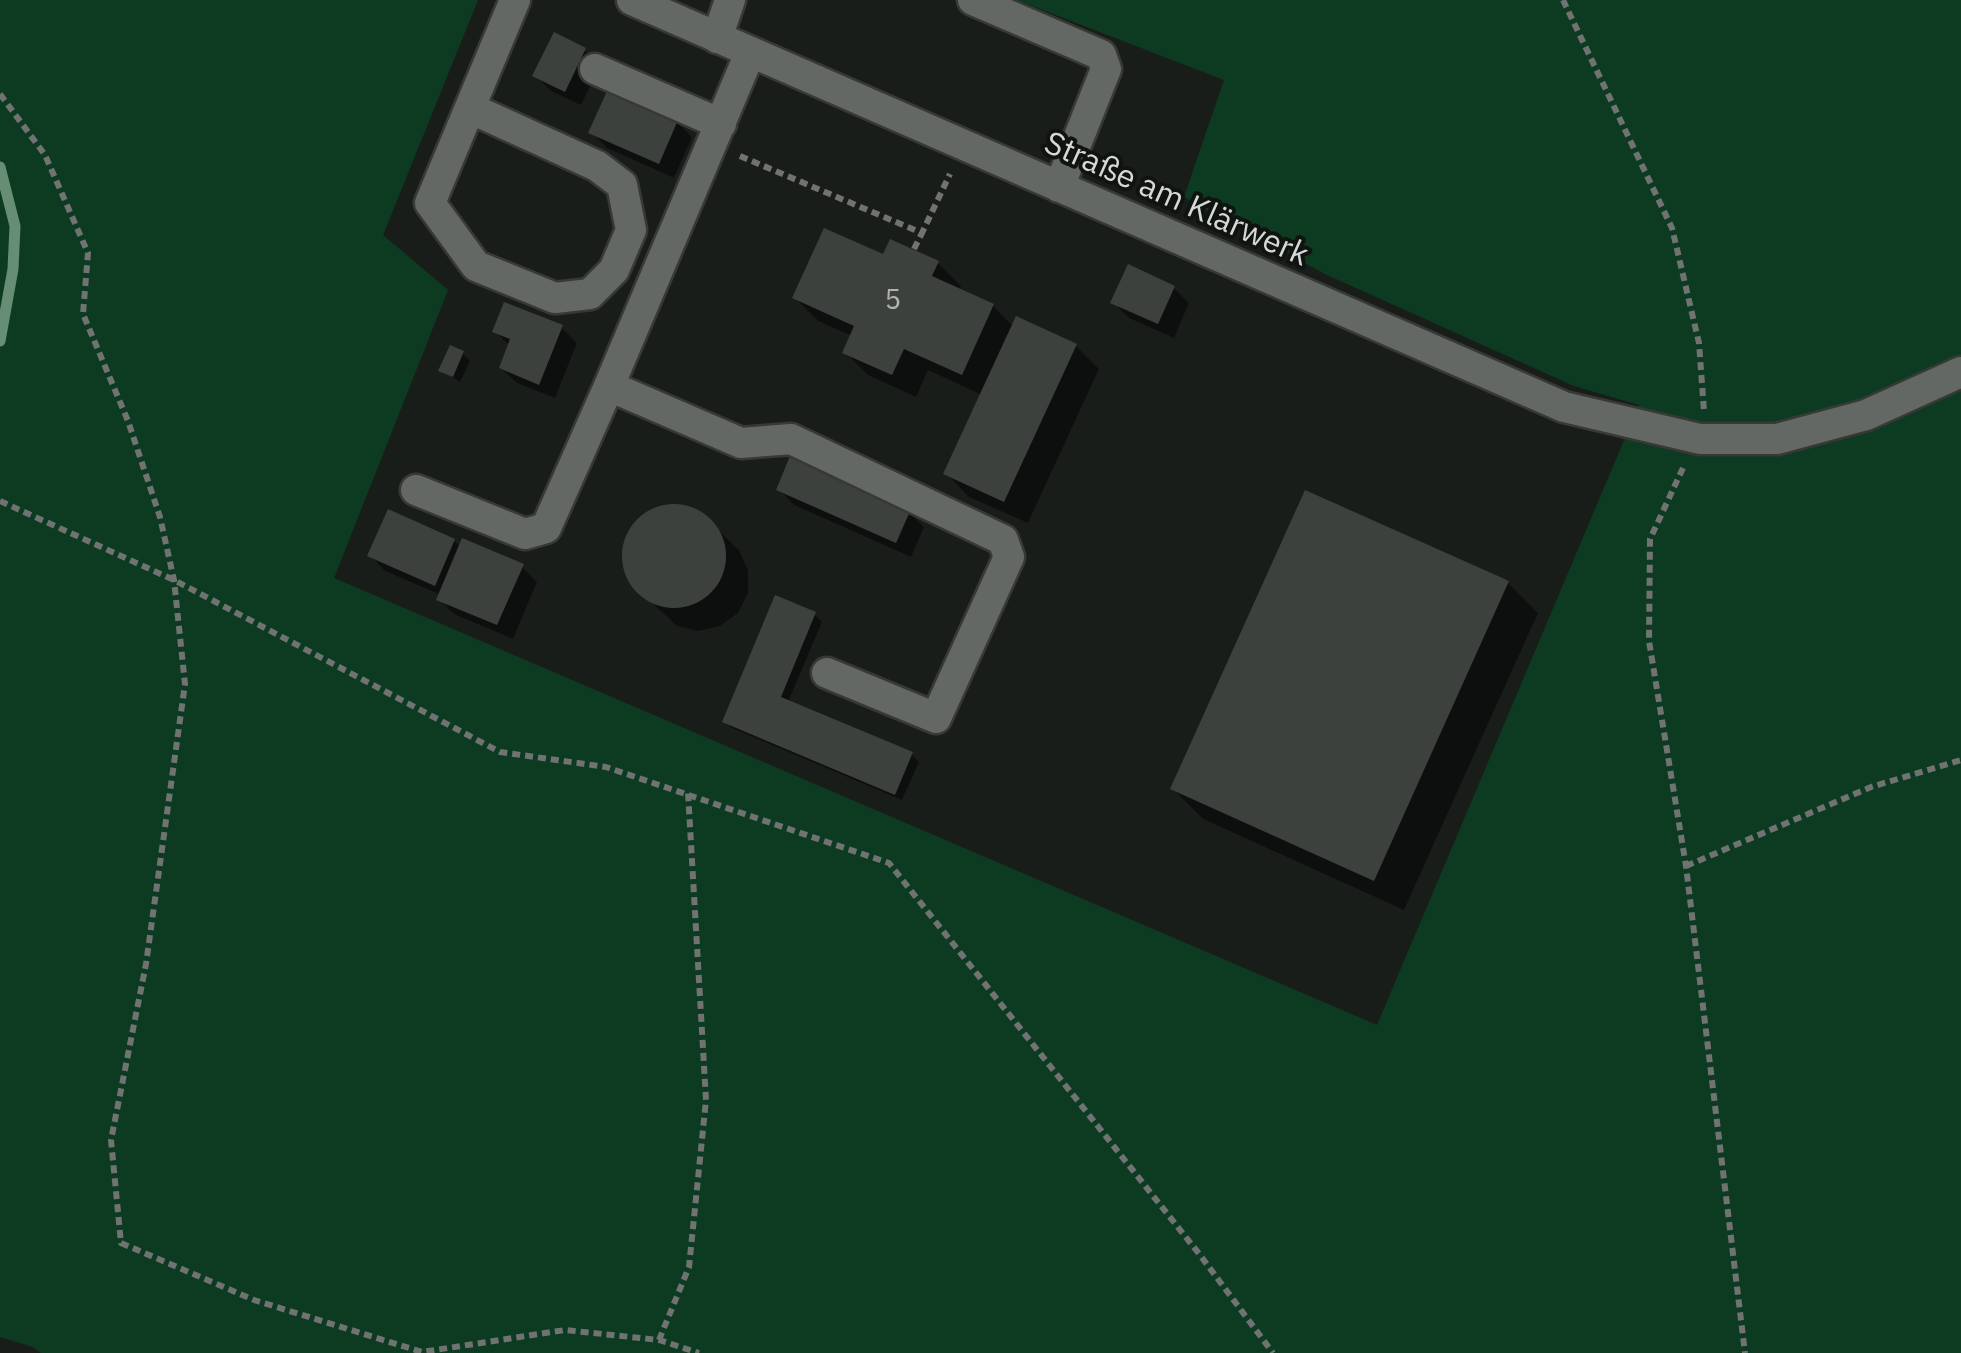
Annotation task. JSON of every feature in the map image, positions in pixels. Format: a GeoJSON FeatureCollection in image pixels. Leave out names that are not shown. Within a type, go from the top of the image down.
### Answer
{"type":"FeatureCollection","features":[{"type":"Feature","properties":{"kind":"street"},"geometry":{"type":"LineString","coordinates":[[472,109],[597,166],[622,185],[631,230],[614,270],[590,294],[555,298],[476,266],[430,203],[515,0]]}},
{"type":"Feature","properties":{"kind":"street","name":"Straße am Klärwerk"},"geometry":{"type":"LineString","coordinates":[[632,0],[1564,407],[1700,439],[1776,439],[1866,415],[1961,372]]}},
{"type":"Feature","properties":{"kind":"street"},"geometry":{"type":"LineString","coordinates":[[716,38],[730,0]]}},
{"type":"Feature","properties":{"kind":"street"},"geometry":{"type":"LineString","coordinates":[[972,0],[1100,54],[1106,69],[1059,187]]}},
{"type":"Feature","properties":{"kind":"street"},"geometry":{"type":"LineString","coordinates":[[416,490],[525,534],[546,528],[750,52]]}},
{"type":"Feature","properties":{"kind":"street"},"geometry":{"type":"LineString","coordinates":[[595,69],[716,134]]}},
{"type":"Feature","properties":{"kind":"street"},"geometry":{"type":"LineString","coordinates":[[609,386],[740,443],[791,439],[1002,540],[1009,557],[936,718],[827,674]]}},
{"type":"Feature","properties":{"kind":"path"},"geometry":{"type":"LineString","coordinates":[[1563,0],[1672,228],[1699,343],[1705,417],[1700,439],[1650,539],[1649,641],[1686,866],[1745,1353]]}},
{"type":"Feature","properties":{"kind":"path"},"geometry":{"type":"LineString","coordinates":[[0,94],[45,154],[88,253],[83,314],[128,421],[160,517],[174,580],[185,684],[146,964],[112,1140],[121,1243],[254,1300],[422,1352],[565,1330],[659,1340],[698,1353]]}},
{"type":"Feature","properties":{"kind":"path"},"geometry":{"type":"LineString","coordinates":[[716,134],[922,232]]}},
{"type":"Feature","properties":{"kind":"path"},"geometry":{"type":"LineString","coordinates":[[914,249],[948,176]]}},
{"type":"Feature","properties":{"kind":"path"},"geometry":{"type":"LineString","coordinates":[[0,500],[174,580],[500,752],[606,767],[889,862],[1273,1353]]}},
{"type":"Feature","properties":{"kind":"path"},"geometry":{"type":"LineString","coordinates":[[1686,866],[1872,787],[1961,760]]}},
{"type":"Feature","properties":{"kind":"path"},"geometry":{"type":"LineString","coordinates":[[659,1340],[689,1267],[706,1100],[688,792]]}},
{"type":"Feature","properties":{"kind":"green space"},"geometry":{"type":"Polygon","coordinates":[[[0,0],[478,0],[383,235],[448,290],[334,578],[1377,1025],[1639,405],[1574,386],[1325,274],[1184,197],[1224,80],[1017,0],[1961,0],[1961,1353],[41,1353],[0,1337],[0,0]]]}},
{"type":"Feature","properties":{"kind":"building"},"geometry":{"type":"Polygon","coordinates":[[[554,32],[586,48],[565,92],[532,76],[554,32]]]}},
{"type":"Feature","properties":{"kind":"building"},"geometry":{"type":"Polygon","coordinates":[[[608,89],[678,120],[659,164],[588,133],[608,89]]]}},
{"type":"Feature","properties":{"kind":"building"},"geometry":{"type":"Polygon","coordinates":[[[824,228],[883,254],[890,239],[939,261],[932,276],[994,304],[962,375],[904,349],[892,375],[842,353],[854,326],[792,298],[824,228]]]}},
{"type":"Feature","properties":{"kind":"building"},"geometry":{"type":"Polygon","coordinates":[[[1128,264],[1175,286],[1158,324],[1110,303],[1128,264]]]}},
{"type":"Feature","properties":{"kind":"building"},"geometry":{"type":"Polygon","coordinates":[[[504,302],[563,325],[539,385],[499,368],[510,339],[492,332],[504,302]]]}},
{"type":"Feature","properties":{"kind":"building"},"geometry":{"type":"Polygon","coordinates":[[[1016,316],[1077,344],[1004,502],[943,474],[1016,316]]]}},
{"type":"Feature","properties":{"kind":"building"},"geometry":{"type":"Polygon","coordinates":[[[450,345],[464,351],[453,377],[438,371],[450,345]]]}},
{"type":"Feature","properties":{"kind":"building"},"geometry":{"type":"Polygon","coordinates":[[[790,456],[911,509],[896,543],[776,490],[790,456]]]}},
{"type":"Feature","properties":{"kind":"building"},"geometry":{"type":"Polygon","coordinates":[[[1305,490],[1509,581],[1374,881],[1170,789],[1305,490]]]}},
{"type":"Feature","properties":{"kind":"building"},"geometry":{"type":"Polygon","coordinates":[[[674,504],[694,508],[711,519],[722,536],[726,556],[722,576],[711,593],[694,604],[674,608],[654,604],[637,593],[626,576],[622,556],[626,536],[637,519],[654,508],[674,504]]]}},
{"type":"Feature","properties":{"kind":"building"},"geometry":{"type":"Polygon","coordinates":[[[388,509],[455,539],[435,586],[367,556],[388,509]]]}},
{"type":"Feature","properties":{"kind":"building"},"geometry":{"type":"Polygon","coordinates":[[[462,538],[524,564],[497,625],[436,600],[462,538]]]}},
{"type":"Feature","properties":{"kind":"building"},"geometry":{"type":"Polygon","coordinates":[[[775,595],[816,612],[781,697],[913,752],[895,795],[722,722],[775,595]]]}},
{"type":"Feature","properties":{"kind":"waterway"},"geometry":{"type":"LineString","coordinates":[[0,167],[15,226],[13,269],[0,341]]}}]}
